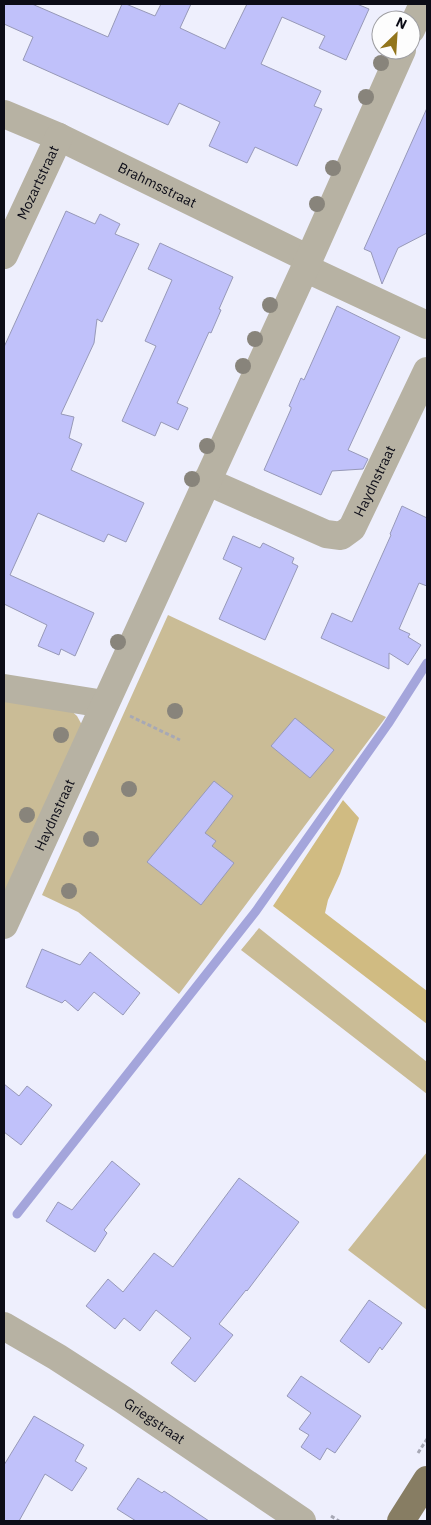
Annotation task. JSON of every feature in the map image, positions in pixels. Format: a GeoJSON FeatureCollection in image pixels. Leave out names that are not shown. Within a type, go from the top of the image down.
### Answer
{"type":"FeatureCollection","features":[{"type":"Feature","properties":{"kind":"main road"},"geometry":{"type":"LineString","coordinates":[[400,1521],[427,1480]]}},
{"type":"Feature","properties":{"kind":"street","name":"Haydnstraat"},"geometry":{"type":"LineString","coordinates":[[4,925],[307,264],[398,60]]}},
{"type":"Feature","properties":{"kind":"street","name":"Brahmsstraat"},"geometry":{"type":"LineString","coordinates":[[4,114],[59,137],[307,264]]}},
{"type":"Feature","properties":{"kind":"street","name":"Mozartstraat"},"geometry":{"type":"LineString","coordinates":[[4,255],[59,137]]}},
{"type":"Feature","properties":{"kind":"street"},"geometry":{"type":"LineString","coordinates":[[307,264],[427,325]]}},
{"type":"Feature","properties":{"kind":"street","name":"Haydnstraat"},"geometry":{"type":"LineString","coordinates":[[206,481],[326,534],[341,536],[352,528],[427,371]]}},
{"type":"Feature","properties":{"kind":"street"},"geometry":{"type":"LineString","coordinates":[[4,688],[104,704]]}},
{"type":"Feature","properties":{"kind":"street","name":"Griegstraat"},"geometry":{"type":"LineString","coordinates":[[6,1331],[58,1357],[302,1521]]}},
{"type":"Feature","properties":{"kind":"path"},"geometry":{"type":"LineString","coordinates":[[104,704],[180,740]]}},
{"type":"Feature","properties":{"kind":"shaded area"},"geometry":{"type":"Polygon","coordinates":[[[168,615],[386,717],[179,994],[78,912],[42,895],[168,615]]]}},
{"type":"Feature","properties":{"kind":"shaded area"},"geometry":{"type":"Polygon","coordinates":[[[4,698],[68,708],[77,716],[82,725],[4,902],[4,698]]]}},
{"type":"Feature","properties":{"kind":"shaded area"},"geometry":{"type":"Polygon","coordinates":[[[343,800],[359,818],[340,874],[328,900],[325,913],[427,991],[427,1024],[273,906],[343,800]]]}},
{"type":"Feature","properties":{"kind":"shaded area"},"geometry":{"type":"Polygon","coordinates":[[[259,928],[427,1062],[427,1094],[241,950],[259,928]]]}},
{"type":"Feature","properties":{"kind":"shaded area"},"geometry":{"type":"Polygon","coordinates":[[[427,1152],[427,1310],[348,1250],[427,1152]]]}},
{"type":"Feature","properties":{"kind":"building"},"geometry":{"type":"Polygon","coordinates":[[[4,4],[32,4],[108,37],[122,4],[155,16],[161,4],[191,4],[180,28],[225,49],[247,4],[357,4],[369,9],[346,60],[319,48],[325,36],[282,17],[261,64],[321,91],[314,106],[322,109],[297,166],[255,147],[247,163],[209,146],[220,122],[179,103],[168,125],[23,60],[33,37],[4,24],[4,4]]]}},
{"type":"Feature","properties":{"kind":"building"},"geometry":{"type":"Polygon","coordinates":[[[427,108],[427,233],[398,248],[382,284],[371,252],[364,249],[427,108]]]}},
{"type":"Feature","properties":{"kind":"building"},"geometry":{"type":"Polygon","coordinates":[[[66,211],[95,224],[100,214],[120,224],[115,234],[139,244],[102,322],[97,319],[94,343],[61,414],[74,417],[69,438],[82,444],[71,470],[144,503],[126,542],[108,534],[104,542],[38,513],[10,575],[94,613],[75,656],[61,649],[59,655],[38,646],[47,625],[4,604],[4,347],[66,211]]]}},
{"type":"Feature","properties":{"kind":"building"},"geometry":{"type":"Polygon","coordinates":[[[160,243],[233,277],[211,333],[209,332],[177,403],[188,408],[178,430],[161,422],[155,436],[122,421],[156,346],[145,341],[172,280],[148,269],[160,243]]]}},
{"type":"Feature","properties":{"kind":"building"},"geometry":{"type":"Polygon","coordinates":[[[337,306],[400,337],[348,450],[368,459],[363,469],[332,471],[321,495],[264,470],[291,409],[289,406],[301,378],[304,380],[337,306]]]}},
{"type":"Feature","properties":{"kind":"building"},"geometry":{"type":"Polygon","coordinates":[[[402,506],[427,518],[427,586],[419,583],[399,629],[410,634],[408,637],[421,645],[408,665],[389,653],[389,669],[321,638],[332,613],[352,622],[402,506]]]}},
{"type":"Feature","properties":{"kind":"building"},"geometry":{"type":"Polygon","coordinates":[[[233,536],[260,548],[263,543],[294,558],[292,563],[298,566],[265,640],[219,619],[242,568],[223,559],[233,536]]]}},
{"type":"Feature","properties":{"kind":"building"},"geometry":{"type":"Polygon","coordinates":[[[295,718],[334,750],[310,778],[271,746],[295,718]]]}},
{"type":"Feature","properties":{"kind":"building"},"geometry":{"type":"Polygon","coordinates":[[[214,781],[233,796],[205,833],[216,841],[212,846],[234,863],[201,905],[147,862],[214,781]]]}},
{"type":"Feature","properties":{"kind":"building"},"geometry":{"type":"Polygon","coordinates":[[[42,949],[80,965],[90,952],[140,993],[123,1015],[94,992],[78,1011],[65,1000],[62,1003],[26,987],[42,949]]]}},
{"type":"Feature","properties":{"kind":"building"},"geometry":{"type":"Polygon","coordinates":[[[4,1084],[19,1096],[27,1086],[52,1105],[21,1145],[4,1132],[4,1084]]]}},
{"type":"Feature","properties":{"kind":"building"},"geometry":{"type":"Polygon","coordinates":[[[112,1161],[140,1184],[104,1230],[107,1233],[95,1252],[46,1221],[58,1202],[72,1210],[112,1161]]]}},
{"type":"Feature","properties":{"kind":"building"},"geometry":{"type":"Polygon","coordinates":[[[239,1178],[299,1222],[247,1291],[219,1324],[233,1335],[195,1382],[171,1363],[191,1338],[156,1310],[140,1331],[124,1318],[115,1329],[86,1306],[108,1279],[123,1292],[154,1253],[173,1267],[239,1178]]]}},
{"type":"Feature","properties":{"kind":"building"},"geometry":{"type":"Polygon","coordinates":[[[369,1300],[402,1323],[382,1350],[380,1347],[369,1363],[340,1341],[369,1300]]]}},
{"type":"Feature","properties":{"kind":"building"},"geometry":{"type":"Polygon","coordinates":[[[301,1376],[361,1416],[335,1453],[327,1448],[320,1460],[301,1447],[309,1435],[299,1429],[311,1413],[287,1396],[301,1376]]]}},
{"type":"Feature","properties":{"kind":"building"},"geometry":{"type":"Polygon","coordinates":[[[34,1416],[84,1445],[75,1461],[87,1468],[72,1491],[45,1474],[19,1521],[4,1521],[4,1465],[34,1416]]]}},
{"type":"Feature","properties":{"kind":"building"},"geometry":{"type":"Polygon","coordinates":[[[138,1478],[162,1493],[164,1491],[209,1521],[136,1521],[117,1509],[138,1478]]]}},
{"type":"Feature","properties":{"kind":"waterway"},"geometry":{"type":"LineString","coordinates":[[17,1214],[256,911],[388,724],[427,663]]}}]}
